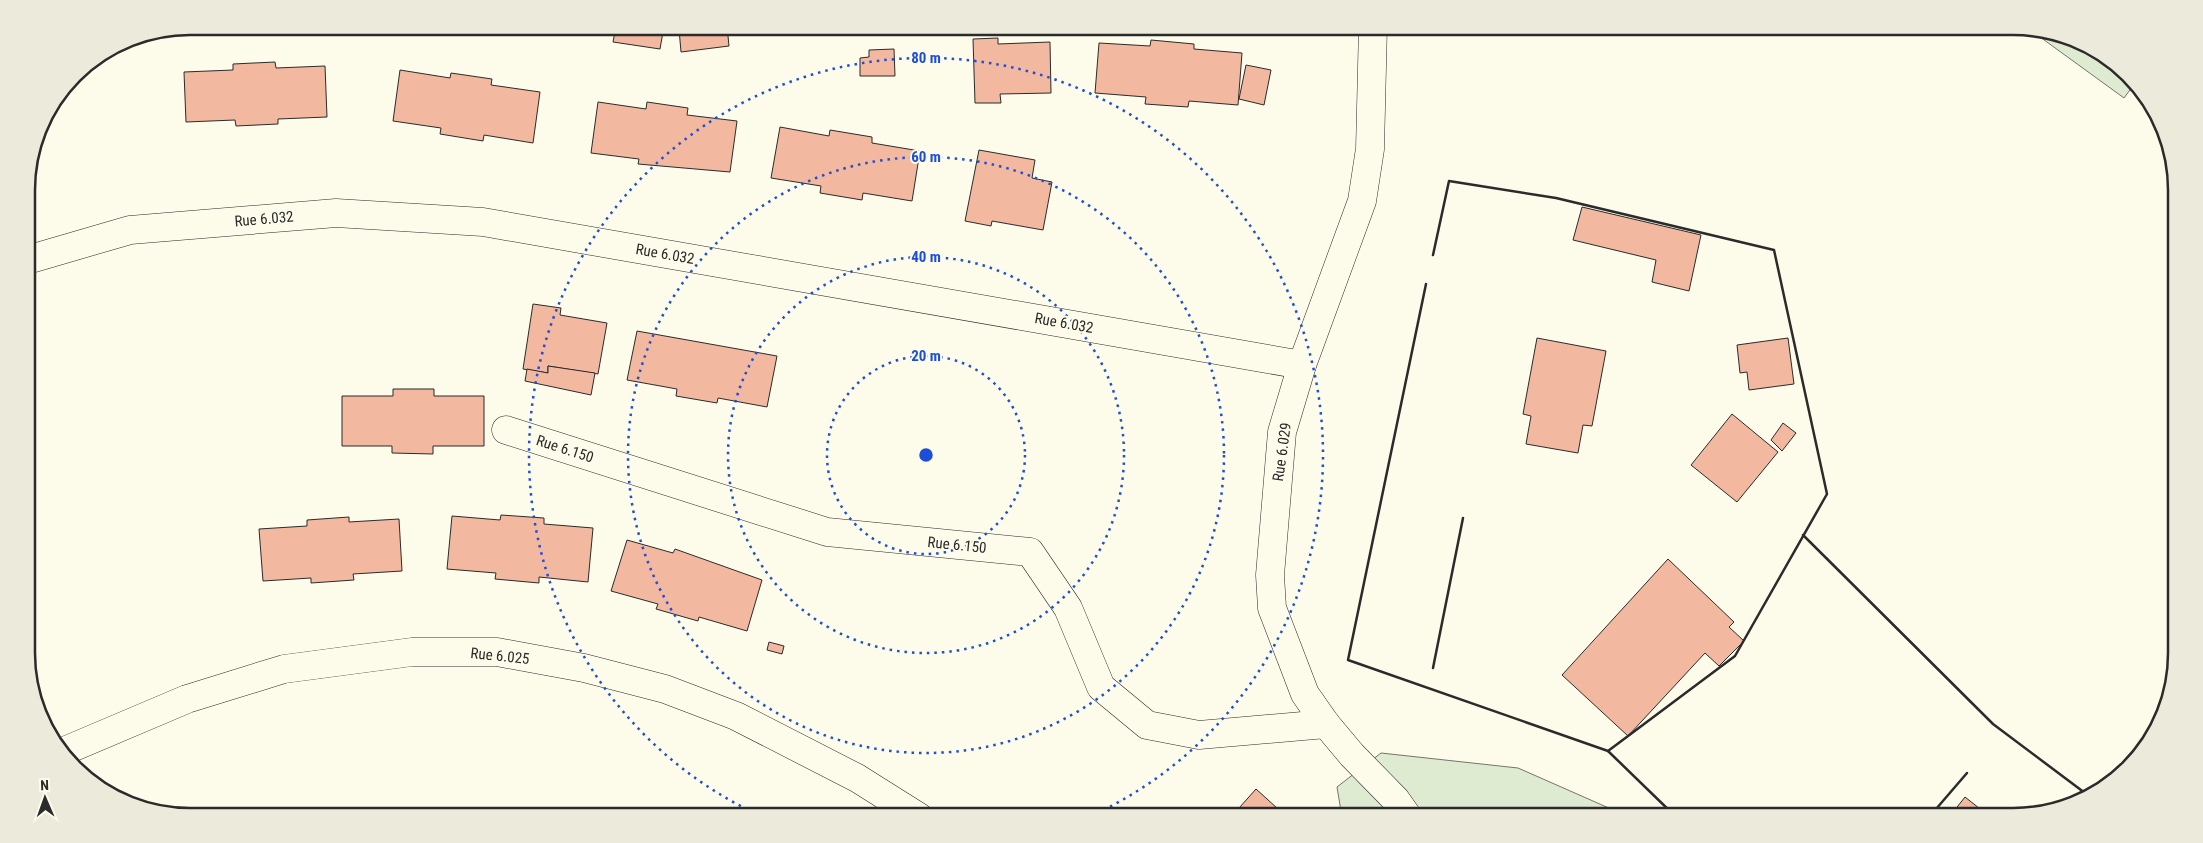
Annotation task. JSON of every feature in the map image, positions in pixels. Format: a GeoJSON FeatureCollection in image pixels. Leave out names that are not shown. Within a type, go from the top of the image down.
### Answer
{"type":"FeatureCollection","features":[{"type":"Feature","properties":{"kind":"street","name":"Rue 6.029"},"geometry":{"type":"LineString","coordinates":[[1372,35],[1370,149],[1362,201],[1302,364],[1282,432],[1271,550],[1270,584],[1272,608],[1305,694],[1326,724],[1401,808]]}},
{"type":"Feature","properties":{"kind":"street","name":"Rue 6.032"},"geometry":{"type":"LineString","coordinates":[[35,258],[130,230],[336,213],[483,222],[1302,364]]}},
{"type":"Feature","properties":{"kind":"street","name":"Rue 6.150"},"geometry":{"type":"LineString","coordinates":[[506,430],[827,532],[1030,552],[1068,608],[1101,687],[1147,725],[1199,735],[1326,724]]}},
{"type":"Feature","properties":{"kind":"street","name":"Rue 6.025"},"geometry":{"type":"LineString","coordinates":[[69,749],[187,699],[284,668],[412,652],[497,652],[584,668],[664,689],[736,716],[857,778],[905,808]]}},
{"type":"Feature","properties":{"kind":"green space"},"geometry":{"type":"Polygon","coordinates":[[[2040,37],[2063,43],[2082,51],[2108,67],[2131,89],[2124,98],[2040,37]]]}},
{"type":"Feature","properties":{"kind":"green space"},"geometry":{"type":"Polygon","coordinates":[[[1381,753],[1518,768],[1609,808],[1340,808],[1337,787],[1381,753]]]}},
{"type":"Feature","properties":{"kind":"building"},"geometry":{"type":"Polygon","coordinates":[[[614,35],[662,35],[660,49],[613,42],[614,35]]]}},
{"type":"Feature","properties":{"kind":"building"},"geometry":{"type":"Polygon","coordinates":[[[680,35],[728,35],[729,46],[681,52],[680,35]]]}},
{"type":"Feature","properties":{"kind":"building"},"geometry":{"type":"Polygon","coordinates":[[[998,38],[998,44],[1050,42],[1051,93],[1000,94],[1001,103],[975,103],[973,39],[998,38]]]}},
{"type":"Feature","properties":{"kind":"building"},"geometry":{"type":"Polygon","coordinates":[[[1151,40],[1194,44],[1194,49],[1242,53],[1238,105],[1189,101],[1188,107],[1145,104],[1146,97],[1095,93],[1099,43],[1150,46],[1151,40]]]}},
{"type":"Feature","properties":{"kind":"building"},"geometry":{"type":"Polygon","coordinates":[[[894,49],[895,76],[860,76],[860,58],[869,57],[869,50],[894,49]]]}},
{"type":"Feature","properties":{"kind":"building"},"geometry":{"type":"Polygon","coordinates":[[[275,62],[276,68],[325,66],[327,117],[278,119],[278,124],[236,126],[235,120],[186,122],[184,72],[233,70],[233,64],[275,62]]]}},
{"type":"Feature","properties":{"kind":"building"},"geometry":{"type":"Polygon","coordinates":[[[1246,65],[1271,70],[1264,105],[1239,99],[1246,65]]]}},
{"type":"Feature","properties":{"kind":"building"},"geometry":{"type":"Polygon","coordinates":[[[400,70],[450,78],[451,73],[492,79],[491,85],[540,92],[533,143],[484,135],[483,141],[440,134],[441,128],[393,121],[400,70]]]}},
{"type":"Feature","properties":{"kind":"building"},"geometry":{"type":"Polygon","coordinates":[[[598,102],[646,109],[647,102],[688,108],[687,115],[737,121],[730,172],[638,164],[639,159],[591,153],[598,102]]]}},
{"type":"Feature","properties":{"kind":"building"},"geometry":{"type":"Polygon","coordinates":[[[780,127],[829,136],[830,130],[872,137],[872,143],[920,151],[912,201],[863,193],[862,200],[820,193],[821,186],[771,178],[780,127]]]}},
{"type":"Feature","properties":{"kind":"building"},"geometry":{"type":"Polygon","coordinates":[[[979,150],[1035,160],[1032,178],[1052,182],[1043,230],[992,221],[991,226],[965,221],[979,150]]]}},
{"type":"Feature","properties":{"kind":"building"},"geometry":{"type":"Polygon","coordinates":[[[1582,207],[1701,235],[1689,291],[1652,282],[1656,260],[1573,240],[1582,207]]]}},
{"type":"Feature","properties":{"kind":"building"},"geometry":{"type":"Polygon","coordinates":[[[533,304],[561,308],[560,315],[607,323],[598,374],[548,366],[548,373],[523,369],[533,304]]]}},
{"type":"Feature","properties":{"kind":"building"},"geometry":{"type":"Polygon","coordinates":[[[637,331],[777,356],[767,407],[718,398],[717,403],[676,396],[677,389],[627,380],[637,331]]]}},
{"type":"Feature","properties":{"kind":"building"},"geometry":{"type":"Polygon","coordinates":[[[1537,338],[1606,351],[1592,426],[1583,425],[1578,453],[1526,444],[1531,416],[1523,414],[1537,338]]]}},
{"type":"Feature","properties":{"kind":"building"},"geometry":{"type":"Polygon","coordinates":[[[1788,338],[1794,384],[1749,390],[1747,372],[1740,373],[1737,345],[1788,338]]]}},
{"type":"Feature","properties":{"kind":"building"},"geometry":{"type":"Polygon","coordinates":[[[548,366],[595,373],[591,395],[525,381],[527,369],[548,373],[548,366]]]}},
{"type":"Feature","properties":{"kind":"building"},"geometry":{"type":"Polygon","coordinates":[[[393,389],[434,389],[434,396],[484,396],[484,446],[433,446],[433,454],[392,453],[392,446],[342,446],[342,396],[393,396],[393,389]]]}},
{"type":"Feature","properties":{"kind":"building"},"geometry":{"type":"Polygon","coordinates":[[[1732,414],[1778,452],[1737,502],[1691,465],[1732,414]]]}},
{"type":"Feature","properties":{"kind":"building"},"geometry":{"type":"Polygon","coordinates":[[[1783,423],[1796,433],[1782,451],[1771,440],[1783,423]]]}},
{"type":"Feature","properties":{"kind":"building"},"geometry":{"type":"Polygon","coordinates":[[[501,515],[544,518],[544,524],[593,528],[588,582],[539,577],[539,583],[495,579],[496,573],[447,569],[452,516],[500,520],[501,515]]]}},
{"type":"Feature","properties":{"kind":"building"},"geometry":{"type":"Polygon","coordinates":[[[349,517],[349,522],[399,519],[402,571],[353,574],[354,580],[311,583],[311,578],[263,581],[259,529],[307,526],[307,520],[349,517]]]}},
{"type":"Feature","properties":{"kind":"building"},"geometry":{"type":"Polygon","coordinates":[[[627,540],[673,553],[675,549],[762,580],[747,631],[699,617],[698,621],[656,609],[658,604],[611,591],[627,540]]]}},
{"type":"Feature","properties":{"kind":"building"},"geometry":{"type":"Polygon","coordinates":[[[1668,559],[1734,622],[1729,627],[1744,641],[1719,666],[1705,653],[1628,736],[1562,675],[1668,559]]]}},
{"type":"Feature","properties":{"kind":"building"},"geometry":{"type":"Polygon","coordinates":[[[769,642],[784,646],[782,654],[767,650],[769,642]]]}},
{"type":"Feature","properties":{"kind":"building"},"geometry":{"type":"Polygon","coordinates":[[[1256,789],[1277,808],[1239,808],[1256,789]]]}},
{"type":"Feature","properties":{"kind":"building"},"geometry":{"type":"Polygon","coordinates":[[[1965,797],[1979,808],[1956,808],[1965,797]]]}},
{"type":"Feature","properties":{"kind":"wall"},"geometry":{"type":"LineString","coordinates":[[1433,255],[1449,181],[1556,198],[1774,250],[1827,494],[1735,656],[1608,751]]}},
{"type":"Feature","properties":{"kind":"wall"},"geometry":{"type":"LineString","coordinates":[[1426,284],[1348,660],[1608,751],[1667,808]]}},
{"type":"Feature","properties":{"kind":"wall"},"geometry":{"type":"LineString","coordinates":[[1433,668],[1463,518]]}},
{"type":"Feature","properties":{"kind":"wall"},"geometry":{"type":"LineString","coordinates":[[1803,535],[1993,724],[2083,791]]}},
{"type":"Feature","properties":{"kind":"wall"},"geometry":{"type":"LineString","coordinates":[[1937,808],[1967,773]]}}]}
